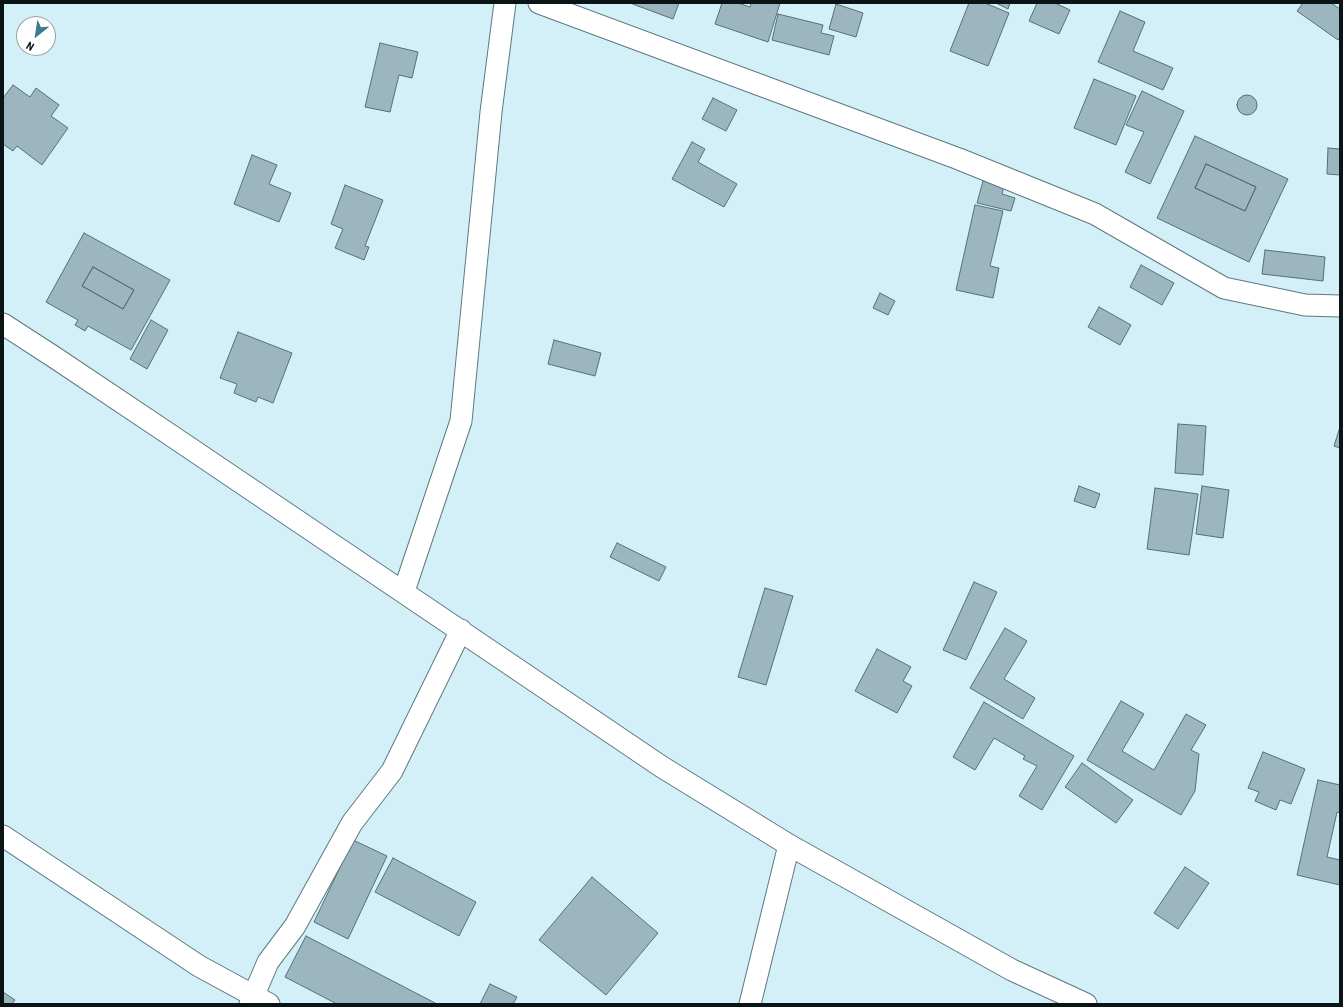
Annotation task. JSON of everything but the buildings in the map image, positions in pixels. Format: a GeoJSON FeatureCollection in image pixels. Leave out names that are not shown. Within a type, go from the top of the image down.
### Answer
{"type":"FeatureCollection","features":[{"type":"Feature","properties":{"kind":"street"},"geometry":{"type":"LineString","coordinates":[[404,591],[461,421],[491,112],[505,3]]}},
{"type":"Feature","properties":{"kind":"street"},"geometry":{"type":"LineString","coordinates":[[539,3],[959,159],[1095,214],[1224,288],[1305,305],[1340,306]]}},
{"type":"Feature","properties":{"kind":"street"},"geometry":{"type":"LineString","coordinates":[[3,324],[404,591],[662,767],[789,845],[1012,970],[1086,1004]]}},
{"type":"Feature","properties":{"kind":"street"},"geometry":{"type":"LineString","coordinates":[[3,836],[199,966],[257,1001],[268,962],[295,926],[352,823],[392,771],[461,630]]}},
{"type":"Feature","properties":{"kind":"street"},"geometry":{"type":"LineString","coordinates":[[750,1004],[789,845]]}}]}
